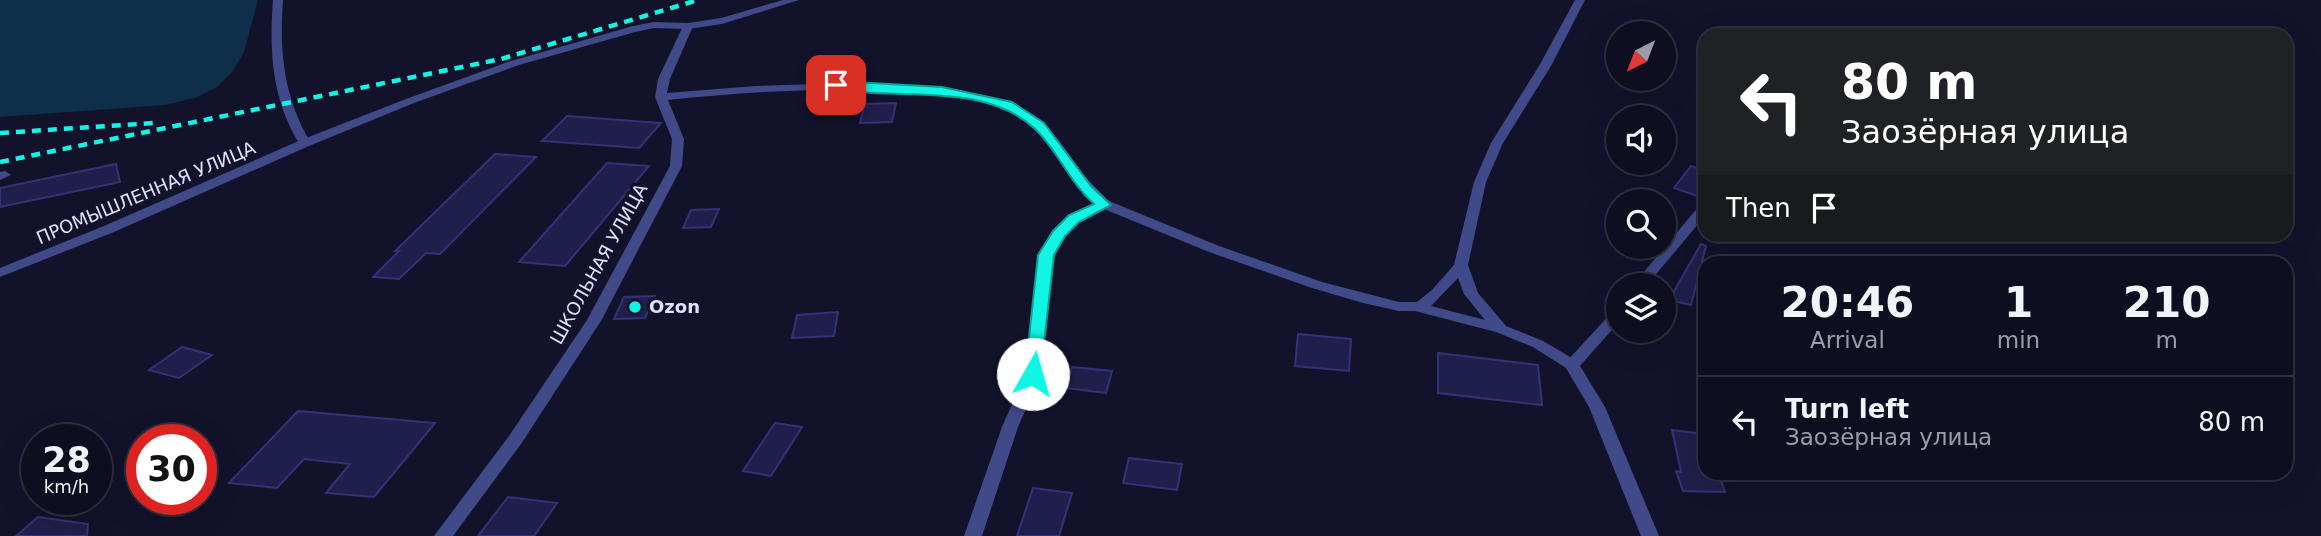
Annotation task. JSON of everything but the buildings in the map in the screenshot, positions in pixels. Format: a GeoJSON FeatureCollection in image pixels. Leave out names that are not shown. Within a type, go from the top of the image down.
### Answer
{"type":"FeatureCollection","features":[{"type":"Feature","properties":{"kind":"street"},"geometry":{"type":"LineString","coordinates":[[278,0],[278,56],[291,123],[305,143]]}},
{"type":"Feature","properties":{"kind":"street","name":"ПРОМЫШЛЕННАЯ УЛИЦА"},"geometry":{"type":"LineString","coordinates":[[0,273],[109,229],[305,143],[515,62],[644,27],[688,26],[749,15],[794,0]]}},
{"type":"Feature","properties":{"kind":"street"},"geometry":{"type":"LineString","coordinates":[[1418,307],[1444,288],[1461,265],[1480,182],[1497,143],[1545,66],[1580,0]]}},
{"type":"Feature","properties":{"kind":"street"},"geometry":{"type":"LineString","coordinates":[[688,26],[664,79],[661,97],[733,89],[856,85],[942,91],[1007,105],[1039,126],[1086,189],[1104,205],[1325,288],[1364,300],[1418,307],[1501,329],[1538,345],[1572,365],[1597,407],[1650,536]]}},
{"type":"Feature","properties":{"kind":"street","name":"ШКОЛЬНАЯ УЛИЦА"},"geometry":{"type":"LineString","coordinates":[[443,536],[515,440],[594,321],[676,166],[678,139],[661,97]]}},
{"type":"Feature","properties":{"kind":"street"},"geometry":{"type":"LineString","coordinates":[[973,536],[1010,427],[1033,374],[1046,255],[1059,234],[1074,218],[1104,205]]}},
{"type":"Feature","properties":{"kind":"street"},"geometry":{"type":"LineString","coordinates":[[1650,273],[1698,216]]}},
{"type":"Feature","properties":{"kind":"street"},"geometry":{"type":"LineString","coordinates":[[1461,265],[1471,294],[1501,329]]}},
{"type":"Feature","properties":{"kind":"street"},"geometry":{"type":"LineString","coordinates":[[1572,365],[1606,327]]}},
{"type":"Feature","properties":{"kind":"water"},"geometry":{"type":"Polygon","coordinates":[[[0,0],[258,0],[244,52],[232,72],[217,87],[195,98],[165,105],[0,117],[0,0]]]}},
{"type":"Feature","properties":{"kind":"railway"},"geometry":{"type":"LineString","coordinates":[[0,162],[501,59],[698,0]]}},
{"type":"Feature","properties":{"kind":"railway"},"geometry":{"type":"LineString","coordinates":[[0,133],[154,123]]}},
{"type":"Feature","properties":{"kind":"place","name":"Ozon"},"geometry":{"type":"Point","coordinates":[635,307]}},
{"type":"Feature","properties":{"kind":"route"},"geometry":{"type":"LineString","coordinates":[[836,85],[942,91],[1007,105],[1025,114],[1039,126],[1086,189],[1104,205],[1074,218],[1059,234],[1046,255],[1033,374]]}}]}
